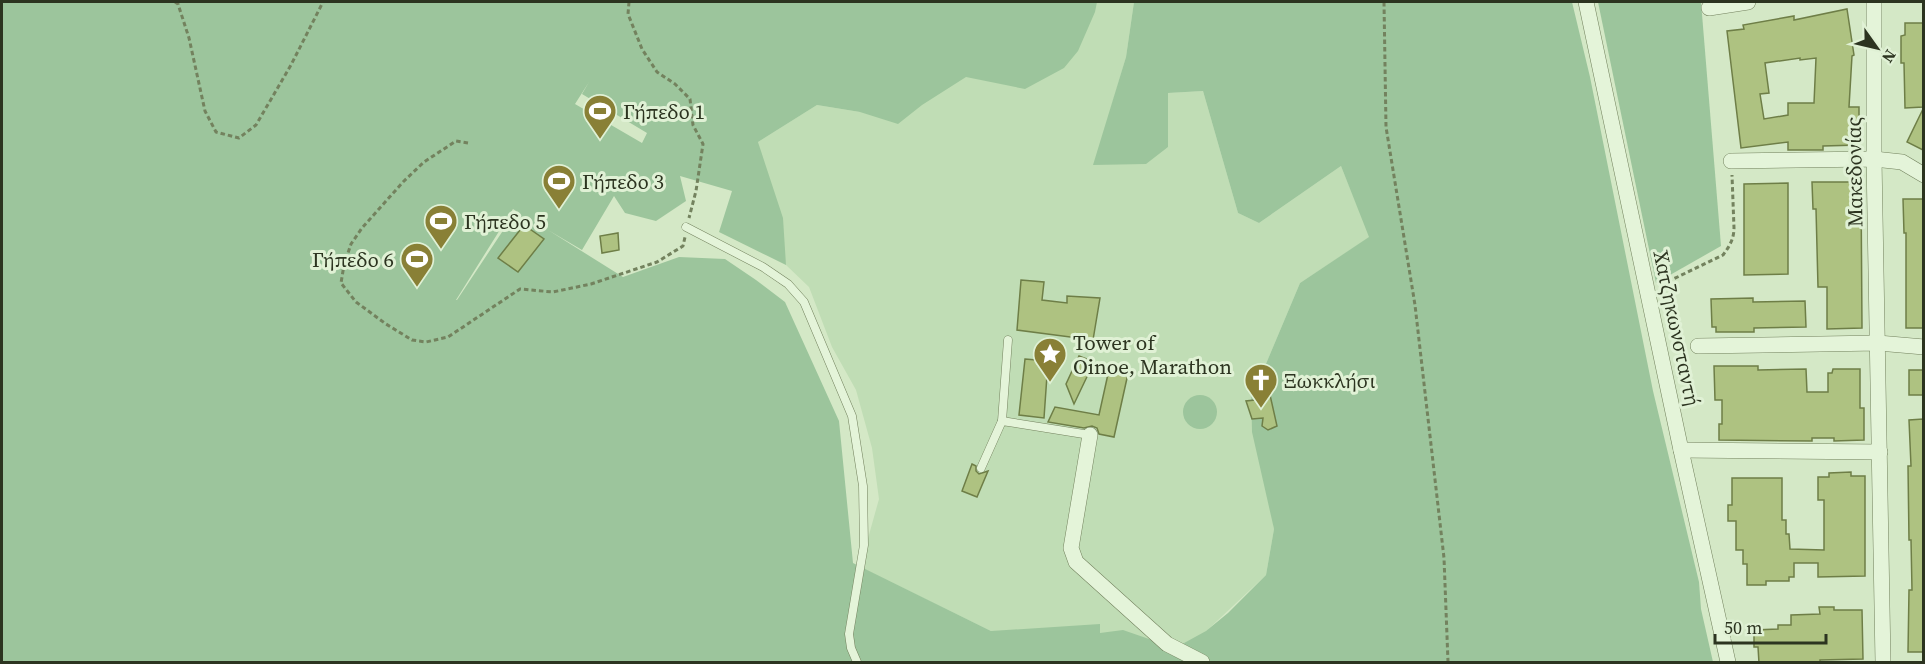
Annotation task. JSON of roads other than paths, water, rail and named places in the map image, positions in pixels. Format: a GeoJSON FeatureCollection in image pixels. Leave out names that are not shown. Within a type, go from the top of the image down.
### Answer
{"type":"FeatureCollection","features":[{"type":"Feature","properties":{"kind":"street","name":"Χατζηκωνσταντή"},"geometry":{"type":"LineString","coordinates":[[1586,2],[1728,663]]}},
{"type":"Feature","properties":{"kind":"street"},"geometry":{"type":"LineString","coordinates":[[1709,8],[1748,2]]}},
{"type":"Feature","properties":{"kind":"street","name":"Μακεδονίας"},"geometry":{"type":"LineString","coordinates":[[1874,2],[1874,159],[1883,663]]}},
{"type":"Feature","properties":{"kind":"street"},"geometry":{"type":"LineString","coordinates":[[1731,161],[1874,159],[1902,162],[1923,175]]}},
{"type":"Feature","properties":{"kind":"street"},"geometry":{"type":"LineString","coordinates":[[1698,346],[1878,343],[1923,347]]}},
{"type":"Feature","properties":{"kind":"street"},"geometry":{"type":"LineString","coordinates":[[1090,435],[1071,548],[1076,562],[1167,644],[1202,663]]}},
{"type":"Feature","properties":{"kind":"street"},"geometry":{"type":"LineString","coordinates":[[1681,450],[1880,452]]}},
{"type":"Feature","properties":{"kind":"lane"},"geometry":{"type":"LineString","coordinates":[[686,227],[763,267],[788,284],[804,302],[852,416],[863,486],[864,545],[849,634],[857,663]]}},
{"type":"Feature","properties":{"kind":"lane"},"geometry":{"type":"LineString","coordinates":[[981,468],[1002,421],[1008,340]]}},
{"type":"Feature","properties":{"kind":"lane"},"geometry":{"type":"LineString","coordinates":[[1002,421],[1090,435]]}},
{"type":"Feature","properties":{"kind":"place","name":"Γήπεδο 1"},"geometry":{"type":"Point","coordinates":[600,140]}},
{"type":"Feature","properties":{"kind":"place","name":"Γήπεδο 3"},"geometry":{"type":"Point","coordinates":[559,210]}},
{"type":"Feature","properties":{"kind":"place","name":"Γήπεδο 5"},"geometry":{"type":"Point","coordinates":[441,250]}},
{"type":"Feature","properties":{"kind":"place","name":"Γήπεδο 6"},"geometry":{"type":"Point","coordinates":[417,288]}},
{"type":"Feature","properties":{"kind":"place","name":"Tower of Oinoe, Marathon"},"geometry":{"type":"Point","coordinates":[1050,383]}},
{"type":"Feature","properties":{"kind":"place","name":"Ξωκκλήσι"},"geometry":{"type":"Point","coordinates":[1261,409]}}]}
